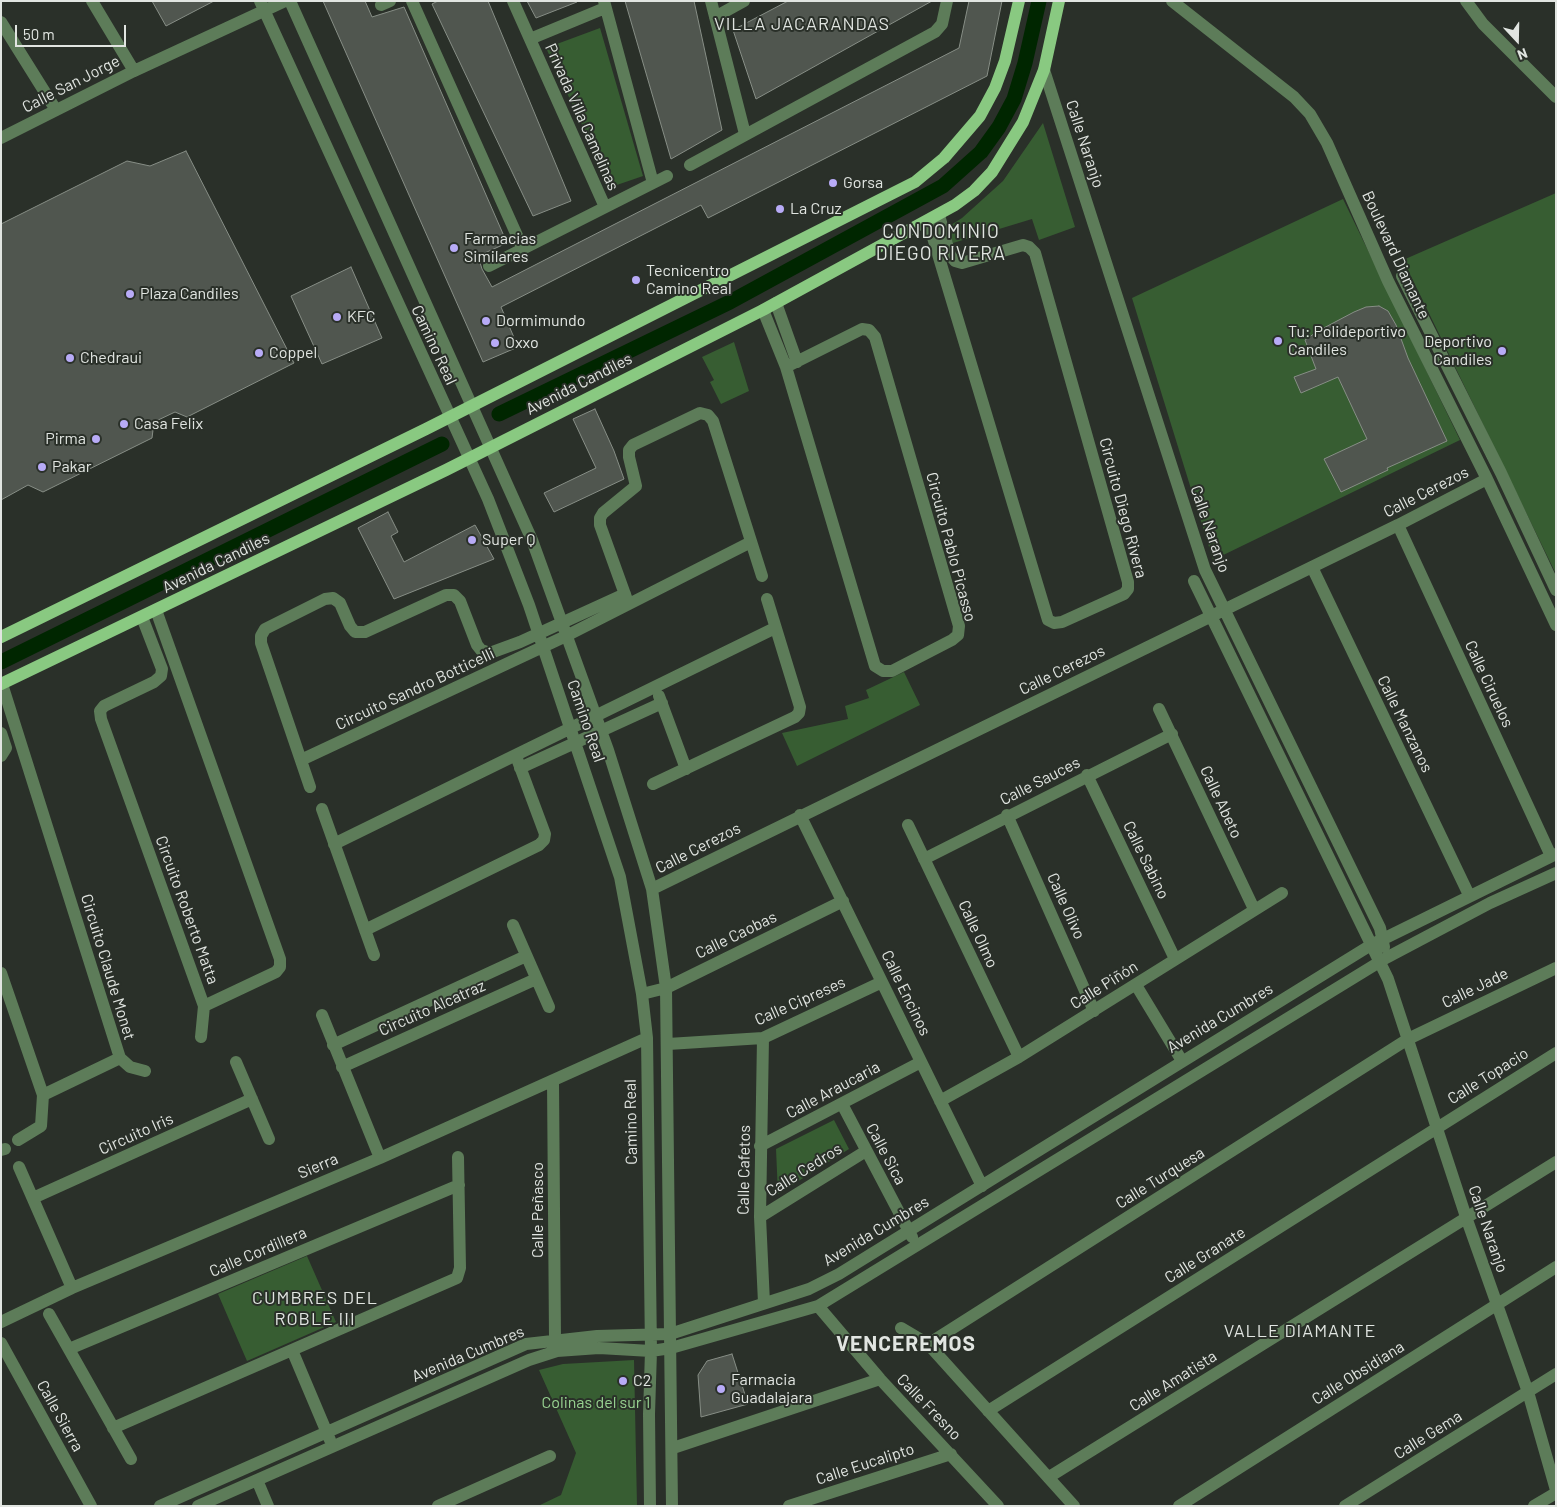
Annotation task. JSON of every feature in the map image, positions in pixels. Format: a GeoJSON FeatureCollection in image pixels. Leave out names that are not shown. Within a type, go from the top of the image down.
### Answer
{"type":"FeatureCollection","features":[{"type":"Feature","properties":{"kind":"main road","name":"Avenida Candiles"},"geometry":{"type":"LineString","coordinates":[[1,637],[472,405],[915,182],[944,158],[980,116],[995,88],[1005,61],[1019,1]]}},
{"type":"Feature","properties":{"kind":"main road","name":"Avenida Candiles"},"geometry":{"type":"LineString","coordinates":[[2,684],[468,458],[763,310],[933,218],[974,191],[1002,160],[1023,122],[1044,70],[1059,1]]}},
{"type":"Feature","properties":{"kind":"street"},"geometry":{"type":"LineString","coordinates":[[92,1],[134,70]]}},
{"type":"Feature","properties":{"kind":"street","name":"Calle San Jorge"},"geometry":{"type":"LineString","coordinates":[[1,138],[262,6],[285,1]]}},
{"type":"Feature","properties":{"kind":"street","name":"Camino Real"},"geometry":{"type":"LineString","coordinates":[[290,1],[532,540],[601,732],[652,889],[666,988],[668,1044],[672,1506]]}},
{"type":"Feature","properties":{"kind":"street"},"geometry":{"type":"LineString","coordinates":[[412,1],[522,249]]}},
{"type":"Feature","properties":{"kind":"street","name":"Privada Villa Camelinas"},"geometry":{"type":"LineString","coordinates":[[513,1],[604,207]]}},
{"type":"Feature","properties":{"kind":"street"},"geometry":{"type":"LineString","coordinates":[[711,1],[745,134]]}},
{"type":"Feature","properties":{"kind":"street"},"geometry":{"type":"LineString","coordinates":[[715,18],[744,1]]}},
{"type":"Feature","properties":{"kind":"street"},"geometry":{"type":"LineString","coordinates":[[690,165],[935,32],[942,24],[947,1]]}},
{"type":"Feature","properties":{"kind":"street","name":"Boulevard Diamante"},"geometry":{"type":"LineString","coordinates":[[1172,1],[1294,97],[1310,114],[1327,143],[1388,282],[1487,479],[1556,625]]}},
{"type":"Feature","properties":{"kind":"street"},"geometry":{"type":"LineString","coordinates":[[1466,1],[1483,24],[1556,97]]}},
{"type":"Feature","properties":{"kind":"street"},"geometry":{"type":"LineString","coordinates":[[1480,1],[1483,24]]}},
{"type":"Feature","properties":{"kind":"street","name":"Privada Villa Camelinas"},"geometry":{"type":"LineString","coordinates":[[530,39],[605,5],[653,183]]}},
{"type":"Feature","properties":{"kind":"street","name":"Camino Real"},"geometry":{"type":"LineString","coordinates":[[262,6],[509,551],[539,633],[620,877],[642,994],[647,1038],[651,1351],[648,1414],[650,1506]]}},
{"type":"Feature","properties":{"kind":"street"},"geometry":{"type":"LineString","coordinates":[[1,22],[56,110]]}},
{"type":"Feature","properties":{"kind":"street","name":"Calle Naranjo"},"geometry":{"type":"LineString","coordinates":[[1044,70],[1205,570],[1375,919],[1377,943]]}},
{"type":"Feature","properties":{"kind":"street","name":"Privada Villa Camelinas"},"geometry":{"type":"LineString","coordinates":[[489,266],[667,176]]}},
{"type":"Feature","properties":{"kind":"street","name":"Circuito Diego Rivera"},"geometry":{"type":"LineString","coordinates":[[933,218],[950,255],[955,261],[962,263],[1022,245],[1029,247],[1035,253],[1128,582],[1128,589],[1124,594],[1062,622],[1054,623],[1048,620],[933,218]]}},
{"type":"Feature","properties":{"kind":"street","name":"Boulevard Diamante"},"geometry":{"type":"LineString","coordinates":[[1402,276],[1501,472],[1556,590]]}},
{"type":"Feature","properties":{"kind":"street","name":"Circuito Pablo Picasso"},"geometry":{"type":"LineString","coordinates":[[776,302],[791,364],[875,666],[883,671],[892,671],[952,640],[958,635],[959,626],[875,337],[869,330],[862,328],[791,364]]}},
{"type":"Feature","properties":{"kind":"street","name":"Circuito Pablo Picasso"},"geometry":{"type":"LineString","coordinates":[[763,310],[791,364]]}},
{"type":"Feature","properties":{"kind":"street"},"geometry":{"type":"LineString","coordinates":[[627,599],[600,526],[600,518],[603,513],[636,486],[629,457],[629,450],[633,445],[700,413],[708,415],[713,421],[762,576]]}},
{"type":"Feature","properties":{"kind":"street","name":"Calle Cerezos"},"geometry":{"type":"LineString","coordinates":[[652,889],[800,815],[1398,525],[1487,479]]}},
{"type":"Feature","properties":{"kind":"street","name":"Calle Ciruelos"},"geometry":{"type":"LineString","coordinates":[[1398,525],[1553,855]]}},
{"type":"Feature","properties":{"kind":"street"},"geometry":{"type":"LineString","coordinates":[[539,633],[627,599],[751,542]]}},
{"type":"Feature","properties":{"kind":"street","name":"Calle Manzanos"},"geometry":{"type":"LineString","coordinates":[[1312,567],[1469,895]]}},
{"type":"Feature","properties":{"kind":"street","name":"Calle Naranjo"},"geometry":{"type":"LineString","coordinates":[[1194,581],[1210,616],[1377,943],[1466,1218],[1528,1392],[1556,1492]]}},
{"type":"Feature","properties":{"kind":"street","name":"Circuito Sandro Botticelli"},"geometry":{"type":"LineString","coordinates":[[310,787],[261,643],[261,636],[265,629],[325,598],[333,598],[340,603],[350,626],[355,632],[365,632],[446,594],[454,595],[460,601],[477,645],[485,652],[496,652],[539,633]]}},
{"type":"Feature","properties":{"kind":"street","name":"Circuito Sandro Botticelli"},"geometry":{"type":"LineString","coordinates":[[301,760],[566,636],[627,599]]}},
{"type":"Feature","properties":{"kind":"street"},"geometry":{"type":"LineString","coordinates":[[653,784],[795,717],[799,713],[800,707],[767,599]]}},
{"type":"Feature","properties":{"kind":"street","name":"Circuito Roberto Matta"},"geometry":{"type":"LineString","coordinates":[[142,616],[162,669],[161,676],[154,682],[104,706],[100,711],[101,718],[204,1006],[276,972],[280,967],[280,959],[156,610]]}},
{"type":"Feature","properties":{"kind":"street"},"geometry":{"type":"LineString","coordinates":[[334,844],[775,628]]}},
{"type":"Feature","properties":{"kind":"street","name":"Circuito Claude Monet"},"geometry":{"type":"LineString","coordinates":[[2,684],[120,1058],[43,1094]]}},
{"type":"Feature","properties":{"kind":"street"},"geometry":{"type":"LineString","coordinates":[[656,687],[686,768]]}},
{"type":"Feature","properties":{"kind":"street"},"geometry":{"type":"LineString","coordinates":[[520,768],[662,703]]}},
{"type":"Feature","properties":{"kind":"street","name":"Calle Abeto"},"geometry":{"type":"LineString","coordinates":[[1159,709],[1254,909]]}},
{"type":"Feature","properties":{"kind":"street"},"geometry":{"type":"LineString","coordinates":[[1,733],[6,748],[1,756]]}},
{"type":"Feature","properties":{"kind":"street","name":"Calle Sauces"},"geometry":{"type":"LineString","coordinates":[[924,859],[1007,815],[1172,734]]}},
{"type":"Feature","properties":{"kind":"street"},"geometry":{"type":"LineString","coordinates":[[366,930],[539,845],[544,840],[545,834],[516,756]]}},
{"type":"Feature","properties":{"kind":"street","name":"Calle Sabino"},"geometry":{"type":"LineString","coordinates":[[1087,775],[1175,959]]}},
{"type":"Feature","properties":{"kind":"street"},"geometry":{"type":"LineString","coordinates":[[322,810],[374,954]]}},
{"type":"Feature","properties":{"kind":"street","name":"Calle Encinos"},"geometry":{"type":"LineString","coordinates":[[800,815],[982,1186]]}},
{"type":"Feature","properties":{"kind":"street","name":"Calle Olivo"},"geometry":{"type":"LineString","coordinates":[[1007,815],[1094,1011]]}},
{"type":"Feature","properties":{"kind":"street","name":"Calle Olmo"},"geometry":{"type":"LineString","coordinates":[[908,825],[1019,1057]]}},
{"type":"Feature","properties":{"kind":"street","name":"Avenida Cumbres"},"geometry":{"type":"LineString","coordinates":[[160,1506],[526,1344],[555,1339],[597,1336],[670,1334],[809,1289],[839,1274],[1182,1061],[1377,943],[1469,895],[1553,855]]}},
{"type":"Feature","properties":{"kind":"street","name":"Avenida Cumbres"},"geometry":{"type":"LineString","coordinates":[[198,1506],[530,1360],[557,1351],[599,1348],[651,1351],[671,1348],[818,1306],[1383,960],[1556,872]]}},
{"type":"Feature","properties":{"kind":"street","name":"Calle Piñón"},"geometry":{"type":"LineString","coordinates":[[940,1101],[1019,1057],[1282,893]]}},
{"type":"Feature","properties":{"kind":"street","name":"Calle Caobas"},"geometry":{"type":"LineString","coordinates":[[642,994],[666,988],[843,901]]}},
{"type":"Feature","properties":{"kind":"street"},"geometry":{"type":"LineString","coordinates":[[513,926],[549,1007]]}},
{"type":"Feature","properties":{"kind":"street","name":"Circuito Alcatraz"},"geometry":{"type":"LineString","coordinates":[[332,1045],[526,956]]}},
{"type":"Feature","properties":{"kind":"street","name":"Calle Jade"},"geometry":{"type":"LineString","coordinates":[[1408,1039],[1556,968]]}},
{"type":"Feature","properties":{"kind":"street"},"geometry":{"type":"LineString","coordinates":[[1,973],[43,1094],[41,1126],[18,1140]]}},
{"type":"Feature","properties":{"kind":"street","name":"Circuito Alcatraz"},"geometry":{"type":"LineString","coordinates":[[342,1067],[536,979]]}},
{"type":"Feature","properties":{"kind":"street","name":"Calle Cipreses"},"geometry":{"type":"LineString","coordinates":[[668,1044],[763,1038],[882,982]]}},
{"type":"Feature","properties":{"kind":"street"},"geometry":{"type":"LineString","coordinates":[[1136,985],[1182,1061]]}},
{"type":"Feature","properties":{"kind":"street"},"geometry":{"type":"LineString","coordinates":[[200,1036],[204,1006]]}},
{"type":"Feature","properties":{"kind":"street"},"geometry":{"type":"LineString","coordinates":[[322,1016],[332,1045],[380,1158]]}},
{"type":"Feature","properties":{"kind":"street","name":"Sierra"},"geometry":{"type":"LineString","coordinates":[[1,1322],[72,1288],[380,1158],[647,1038]]}},
{"type":"Feature","properties":{"kind":"street","name":"Calle Cafetos"},"geometry":{"type":"LineString","coordinates":[[763,1038],[760,1217],[764,1303]]}},
{"type":"Feature","properties":{"kind":"street","name":"Calle Turquesa"},"geometry":{"type":"LineString","coordinates":[[928,1344],[1408,1039]]}},
{"type":"Feature","properties":{"kind":"street","name":"Calle Topacio"},"geometry":{"type":"LineString","coordinates":[[1438,1127],[1556,1053]]}},
{"type":"Feature","properties":{"kind":"street"},"geometry":{"type":"LineString","coordinates":[[120,1058],[130,1067],[145,1071]]}},
{"type":"Feature","properties":{"kind":"street"},"geometry":{"type":"LineString","coordinates":[[236,1062],[269,1139]]}},
{"type":"Feature","properties":{"kind":"street","name":"Calle Araucaria"},"geometry":{"type":"LineString","coordinates":[[760,1146],[921,1062]]}},
{"type":"Feature","properties":{"kind":"street","name":"Calle Peñasco"},"geometry":{"type":"LineString","coordinates":[[553,1081],[555,1339]]}},
{"type":"Feature","properties":{"kind":"street","name":"Circuito Iris"},"geometry":{"type":"LineString","coordinates":[[33,1198],[252,1099]]}},
{"type":"Feature","properties":{"kind":"street","name":"Calle Sica"},"geometry":{"type":"LineString","coordinates":[[842,1104],[908,1231],[918,1245]]}},
{"type":"Feature","properties":{"kind":"street","name":"Calle Granate"},"geometry":{"type":"LineString","coordinates":[[988,1411],[1438,1127]]}},
{"type":"Feature","properties":{"kind":"street","name":"Calle Cedros"},"geometry":{"type":"LineString","coordinates":[[760,1217],[866,1151]]}},
{"type":"Feature","properties":{"kind":"street"},"geometry":{"type":"LineString","coordinates":[[113,1428],[457,1278],[460,1268],[458,1157]]}},
{"type":"Feature","properties":{"kind":"street","name":"Calle Amatista"},"geometry":{"type":"LineString","coordinates":[[1049,1478],[1556,1162]]}},
{"type":"Feature","properties":{"kind":"street"},"geometry":{"type":"LineString","coordinates":[[19,1167],[72,1288]]}},
{"type":"Feature","properties":{"kind":"street","name":"Calle Cordillera"},"geometry":{"type":"LineString","coordinates":[[69,1349],[459,1185]]}},
{"type":"Feature","properties":{"kind":"street","name":"Calle Obsidiana"},"geometry":{"type":"LineString","coordinates":[[1179,1506],[1556,1267]]}},
{"type":"Feature","properties":{"kind":"street","name":"Calle Fresno"},"geometry":{"type":"LineString","coordinates":[[818,1306],[880,1379],[998,1506]]}},
{"type":"Feature","properties":{"kind":"street"},"geometry":{"type":"LineString","coordinates":[[49,1314],[131,1459]]}},
{"type":"Feature","properties":{"kind":"street"},"geometry":{"type":"LineString","coordinates":[[902,1328],[928,1344],[1074,1506]]}},
{"type":"Feature","properties":{"kind":"street","name":"Calle Sierra"},"geometry":{"type":"LineString","coordinates":[[1,1343],[91,1506]]}},
{"type":"Feature","properties":{"kind":"street"},"geometry":{"type":"LineString","coordinates":[[292,1350],[333,1447]]}},
{"type":"Feature","properties":{"kind":"street","name":"Calle Gema"},"geometry":{"type":"LineString","coordinates":[[1345,1506],[1556,1374]]}},
{"type":"Feature","properties":{"kind":"street"},"geometry":{"type":"LineString","coordinates":[[672,1448],[880,1379]]}},
{"type":"Feature","properties":{"kind":"street","name":"Calle Eucalipto"},"geometry":{"type":"LineString","coordinates":[[789,1506],[951,1454]]}},
{"type":"Feature","properties":{"kind":"street"},"geometry":{"type":"LineString","coordinates":[[438,1506],[550,1456]]}},
{"type":"Feature","properties":{"kind":"street"},"geometry":{"type":"LineString","coordinates":[[257,1480],[268,1506]]}},
{"type":"Feature","properties":{"kind":"street"},"geometry":{"type":"LineString","coordinates":[[1534,1506],[1556,1492]]}},
{"type":"Feature","properties":{"kind":"green space"},"geometry":{"type":"Polygon","coordinates":[[[600,28],[643,176],[611,187],[546,48],[600,28]]]}},
{"type":"Feature","properties":{"kind":"green space"},"geometry":{"type":"Polygon","coordinates":[[[1043,123],[1075,227],[1039,240],[1032,219],[953,243],[946,228],[962,218],[1003,181],[1043,123]]]}},
{"type":"Feature","properties":{"kind":"green space","name":"Deportivo Candiles"},"geometry":{"type":"Polygon","coordinates":[[[1556,193],[1556,574],[1403,260],[1556,193]]]}},
{"type":"Feature","properties":{"kind":"green space","name":"Tu: Polideportivo Candiles"},"geometry":{"type":"Polygon","coordinates":[[[1343,199],[1460,440],[1213,560],[1132,298],[1343,199]]]}},
{"type":"Feature","properties":{"kind":"green space"},"geometry":{"type":"Polygon","coordinates":[[[734,342],[749,391],[721,404],[710,382],[714,380],[702,357],[734,342]]]}},
{"type":"Feature","properties":{"kind":"green space"},"geometry":{"type":"Polygon","coordinates":[[[904,672],[920,705],[797,766],[782,733],[848,719],[845,706],[869,698],[866,690],[904,672]]]}},
{"type":"Feature","properties":{"kind":"green space"},"geometry":{"type":"Polygon","coordinates":[[[834,1120],[849,1149],[778,1194],[776,1149],[834,1120]]]}},
{"type":"Feature","properties":{"kind":"green space"},"geometry":{"type":"Polygon","coordinates":[[[307,1256],[336,1322],[247,1361],[218,1294],[307,1256]]]}},
{"type":"Feature","properties":{"kind":"green space","name":"Colinas del sur 1"},"geometry":{"type":"Polygon","coordinates":[[[634,1360],[637,1506],[538,1506],[561,1495],[576,1453],[539,1370],[563,1364],[634,1360]]]}},
{"type":"Feature","properties":{"kind":"building"},"geometry":{"type":"Polygon","coordinates":[[[152,1],[214,1],[166,26],[152,1]]]}},
{"type":"Feature","properties":{"kind":"building"},"geometry":{"type":"Polygon","coordinates":[[[323,1],[365,1],[372,17],[404,7],[507,243],[478,256],[482,269],[492,287],[959,48],[969,1],[1002,1],[987,76],[708,218],[701,205],[501,307],[518,347],[483,362],[323,1]]]}},
{"type":"Feature","properties":{"kind":"building"},"geometry":{"type":"Polygon","coordinates":[[[438,1],[488,1],[571,201],[533,216],[432,4],[438,1]]]}},
{"type":"Feature","properties":{"kind":"building"},"geometry":{"type":"Polygon","coordinates":[[[527,1],[577,1],[577,2],[536,18],[527,1]]]}},
{"type":"Feature","properties":{"kind":"building"},"geometry":{"type":"Polygon","coordinates":[[[625,1],[694,1],[722,130],[671,159],[625,1]]]}},
{"type":"Feature","properties":{"kind":"building"},"geometry":{"type":"Polygon","coordinates":[[[788,1],[932,1],[756,99],[733,30],[788,1]]]}},
{"type":"Feature","properties":{"kind":"building","name":"Plaza Candiles"},"geometry":{"type":"Polygon","coordinates":[[[186,151],[294,363],[187,417],[175,412],[154,422],[152,438],[43,492],[28,485],[1,500],[1,224],[127,161],[150,166],[186,151]]]}},
{"type":"Feature","properties":{"kind":"building","name":"KFC"},"geometry":{"type":"Polygon","coordinates":[[[351,267],[382,338],[322,364],[291,296],[351,267]]]}},
{"type":"Feature","properties":{"kind":"building"},"geometry":{"type":"Polygon","coordinates":[[[1379,306],[1388,311],[1396,325],[1408,358],[1447,441],[1387,468],[1388,470],[1341,492],[1324,459],[1367,439],[1338,377],[1301,393],[1294,377],[1316,369],[1305,340],[1354,312],[1366,307],[1379,306]]]}},
{"type":"Feature","properties":{"kind":"building"},"geometry":{"type":"Polygon","coordinates":[[[595,409],[624,479],[554,512],[544,493],[596,468],[573,419],[595,409]]]}},
{"type":"Feature","properties":{"kind":"building"},"geometry":{"type":"Polygon","coordinates":[[[388,512],[398,532],[391,536],[404,562],[475,525],[494,559],[394,599],[358,528],[388,512]]]}},
{"type":"Feature","properties":{"kind":"building","name":"Farmacia Guadalajara"},"geometry":{"type":"Polygon","coordinates":[[[732,1354],[748,1404],[701,1417],[698,1375],[707,1361],[732,1354]]]}},
{"type":"Feature","properties":{"kind":"waterway"},"geometry":{"type":"LineString","coordinates":[[499,414],[730,302],[943,186],[981,152],[999,127],[1014,99],[1025,63],[1039,1]]}},
{"type":"Feature","properties":{"kind":"waterway"},"geometry":{"type":"LineString","coordinates":[[1,662],[442,444]]}},
{"type":"Feature","properties":{"kind":"place","name":"Gorsa"},"geometry":{"type":"Point","coordinates":[833,183]}},
{"type":"Feature","properties":{"kind":"place","name":"La Cruz"},"geometry":{"type":"Point","coordinates":[780,209]}},
{"type":"Feature","properties":{"kind":"place","name":"Farmacias Similares"},"geometry":{"type":"Point","coordinates":[454,248]}},
{"type":"Feature","properties":{"kind":"place","name":"Tecnicentro Camino Real"},"geometry":{"type":"Point","coordinates":[636,280]}},
{"type":"Feature","properties":{"kind":"place","name":"Plaza Candiles"},"geometry":{"type":"Point","coordinates":[130,294]}},
{"type":"Feature","properties":{"kind":"place","name":"KFC"},"geometry":{"type":"Point","coordinates":[337,317]}},
{"type":"Feature","properties":{"kind":"place","name":"Dormimundo"},"geometry":{"type":"Point","coordinates":[486,321]}},
{"type":"Feature","properties":{"kind":"place","name":"Tu: Polideportivo Candiles"},"geometry":{"type":"Point","coordinates":[1278,341]}},
{"type":"Feature","properties":{"kind":"place","name":"Oxxo"},"geometry":{"type":"Point","coordinates":[495,343]}},
{"type":"Feature","properties":{"kind":"place","name":"Deportivo Candiles"},"geometry":{"type":"Point","coordinates":[1502,351]}},
{"type":"Feature","properties":{"kind":"place","name":"Coppel"},"geometry":{"type":"Point","coordinates":[259,353]}},
{"type":"Feature","properties":{"kind":"place","name":"Chedraui"},"geometry":{"type":"Point","coordinates":[70,358]}},
{"type":"Feature","properties":{"kind":"place","name":"Casa Felix"},"geometry":{"type":"Point","coordinates":[124,424]}},
{"type":"Feature","properties":{"kind":"place","name":"Pirma"},"geometry":{"type":"Point","coordinates":[96,439]}},
{"type":"Feature","properties":{"kind":"place","name":"Pakar"},"geometry":{"type":"Point","coordinates":[42,467]}},
{"type":"Feature","properties":{"kind":"place","name":"Super Q"},"geometry":{"type":"Point","coordinates":[472,540]}},
{"type":"Feature","properties":{"kind":"place","name":"C2"},"geometry":{"type":"Point","coordinates":[623,1381]}},
{"type":"Feature","properties":{"kind":"place","name":"Farmacia Guadalajara"},"geometry":{"type":"Point","coordinates":[721,1389]}},
{"type":"Feature","properties":{"kind":"district","name":"VILLA JACARANDAS"},"geometry":{"type":"Point","coordinates":[802,24]}},
{"type":"Feature","properties":{"kind":"district","name":"CONDOMINIO DIEGO RIVERA"},"geometry":{"type":"Point","coordinates":[941,243]}},
{"type":"Feature","properties":{"kind":"district","name":"CUMBRES DEL ROBLE III"},"geometry":{"type":"Point","coordinates":[315,1308]}},
{"type":"Feature","properties":{"kind":"district","name":"VALLE DIAMANTE"},"geometry":{"type":"Point","coordinates":[1300,1331]}},
{"type":"Feature","properties":{"kind":"district","name":"VENCEREMOS"},"geometry":{"type":"Point","coordinates":[906,1344]}}]}
